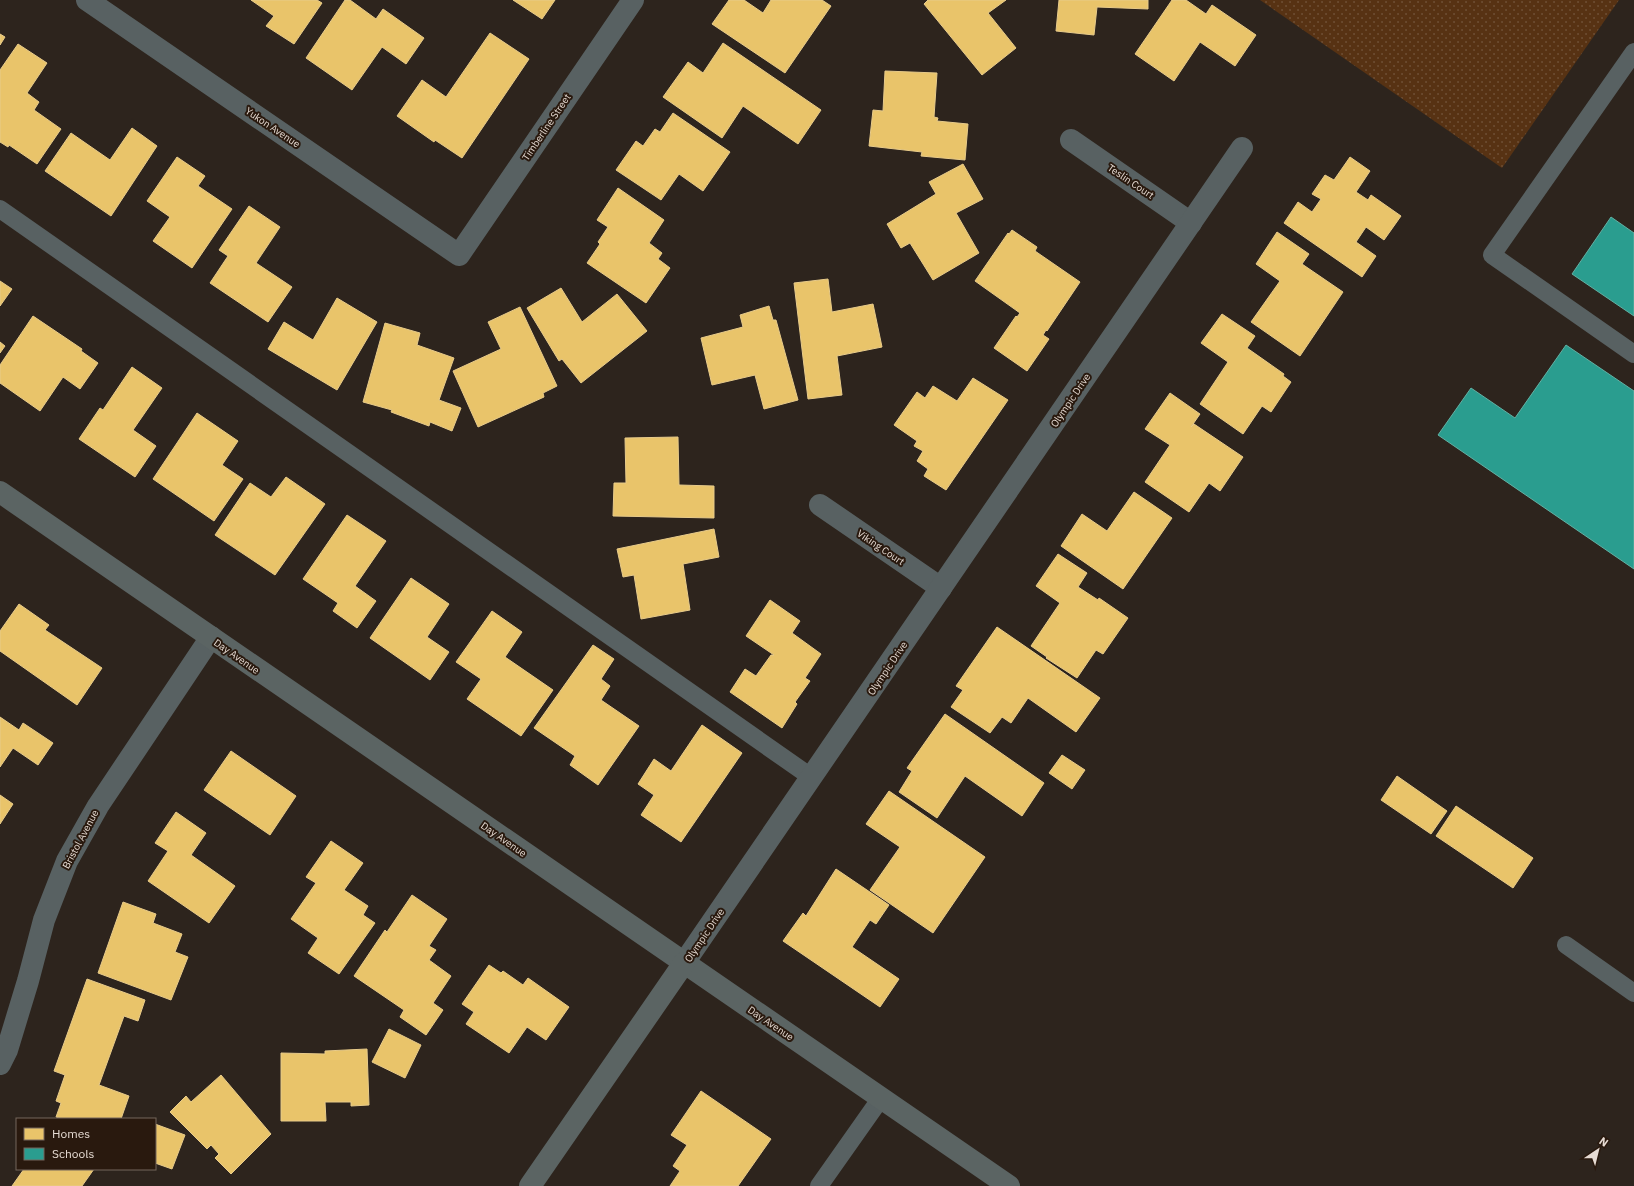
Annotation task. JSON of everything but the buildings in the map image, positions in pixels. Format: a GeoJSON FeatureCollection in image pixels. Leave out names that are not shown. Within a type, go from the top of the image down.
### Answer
{"type":"FeatureCollection","features":[{"type":"Feature","properties":{"kind":"street","name":"Yukon Avenue"},"geometry":{"type":"LineString","coordinates":[[87,0],[459,255]]}},
{"type":"Feature","properties":{"kind":"street","name":"Timberline Street"},"geometry":{"type":"LineString","coordinates":[[459,255],[634,0]]}},
{"type":"Feature","properties":{"kind":"street","name":"Teslin Court"},"geometry":{"type":"LineString","coordinates":[[1071,140],[1191,223]]}},
{"type":"Feature","properties":{"kind":"street","name":"Olympic Drive"},"geometry":{"type":"LineString","coordinates":[[530,1186],[1242,148]]}},
{"type":"Feature","properties":{"kind":"street","name":"Day Avenue"},"geometry":{"type":"LineString","coordinates":[[0,492],[1009,1186]]}},
{"type":"Feature","properties":{"kind":"street","name":"Viking Court"},"geometry":{"type":"LineString","coordinates":[[820,505],[941,588]]}},
{"type":"Feature","properties":{"kind":"street","name":"Bristol Avenue"},"geometry":{"type":"LineString","coordinates":[[0,1064],[7,1050],[28,981],[44,920],[67,861],[98,806],[211,637]]}},
{"type":"Feature","properties":{"kind":"lane"},"geometry":{"type":"LineString","coordinates":[[1634,52],[1492,255],[1634,354]]}},
{"type":"Feature","properties":{"kind":"lane"},"geometry":{"type":"LineString","coordinates":[[0,209],[811,777]]}},
{"type":"Feature","properties":{"kind":"lane"},"geometry":{"type":"LineString","coordinates":[[1566,945],[1634,993]]}},
{"type":"Feature","properties":{"kind":"lane"},"geometry":{"type":"LineString","coordinates":[[818,1186],[880,1098]]}},
{"type":"Feature","properties":{"kind":"shaded area"},"geometry":{"type":"Polygon","coordinates":[[[1260,0],[1619,0],[1502,168],[1260,0]]]}}]}
